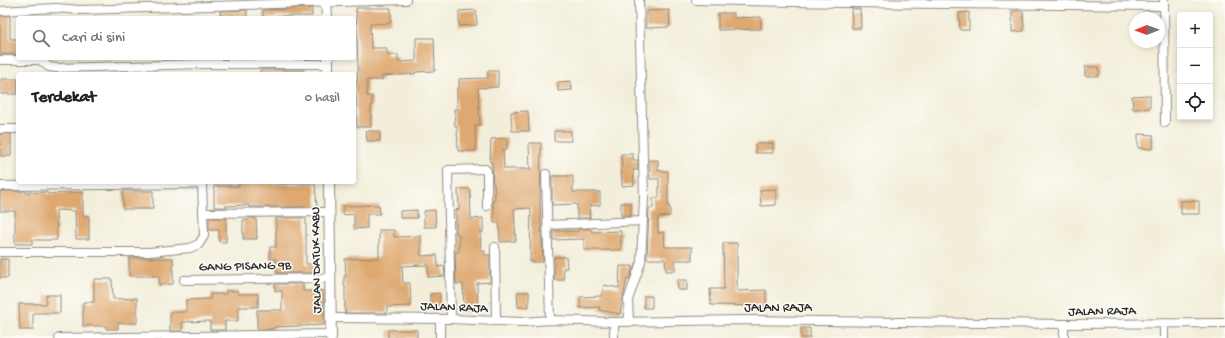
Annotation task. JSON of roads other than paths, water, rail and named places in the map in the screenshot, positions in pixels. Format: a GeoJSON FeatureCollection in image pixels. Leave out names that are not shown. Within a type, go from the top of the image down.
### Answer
{"type":"FeatureCollection","features":[{"type":"Feature","properties":{"kind":"street"},"geometry":{"type":"LineString","coordinates":[[0,11],[56,8],[80,10],[326,1],[406,0]]}},
{"type":"Feature","properties":{"kind":"street"},"geometry":{"type":"LineString","coordinates":[[629,321],[628,300],[641,262],[644,182],[639,0]]}},
{"type":"Feature","properties":{"kind":"street"},"geometry":{"type":"LineString","coordinates":[[696,0],[1164,3],[1165,123]]}},
{"type":"Feature","properties":{"kind":"street"},"geometry":{"type":"LineString","coordinates":[[326,1],[327,16]]}},
{"type":"Feature","properties":{"kind":"street"},"geometry":{"type":"LineString","coordinates":[[0,60],[40,60],[49,67],[56,68],[204,64],[328,65]]}},
{"type":"Feature","properties":{"kind":"street"},"geometry":{"type":"LineString","coordinates":[[0,129],[16,129]]}},
{"type":"Feature","properties":{"kind":"street"},"geometry":{"type":"LineString","coordinates":[[451,319],[448,170],[482,168],[487,171],[487,206]]}},
{"type":"Feature","properties":{"kind":"street"},"geometry":{"type":"LineString","coordinates":[[546,174],[550,320]]}},
{"type":"Feature","properties":{"kind":"street"},"geometry":{"type":"LineString","coordinates":[[0,186],[135,184]]}},
{"type":"Feature","properties":{"kind":"street"},"geometry":{"type":"LineString","coordinates":[[0,252],[149,252],[190,248],[199,244],[204,236],[202,184]]}},
{"type":"Feature","properties":{"kind":"street","name":"JALAN DATUK KABU"},"geometry":{"type":"LineString","coordinates":[[329,184],[331,336]]}},
{"type":"Feature","properties":{"kind":"street"},"geometry":{"type":"LineString","coordinates":[[203,213],[329,212]]}},
{"type":"Feature","properties":{"kind":"street"},"geometry":{"type":"LineString","coordinates":[[548,225],[642,221]]}},
{"type":"Feature","properties":{"kind":"street"},"geometry":{"type":"LineString","coordinates":[[495,247],[496,321]]}},
{"type":"Feature","properties":{"kind":"street","name":"GANG PISANG 9B"},"geometry":{"type":"LineString","coordinates":[[184,280],[330,278]]}},
{"type":"Feature","properties":{"kind":"street","name":"JALAN RAJA"},"geometry":{"type":"LineString","coordinates":[[331,318],[451,319],[522,322],[550,320],[614,322],[789,320],[1064,331],[1164,322],[1225,323]]}},
{"type":"Feature","properties":{"kind":"street"},"geometry":{"type":"LineString","coordinates":[[440,319],[440,338]]}},
{"type":"Feature","properties":{"kind":"street"},"geometry":{"type":"LineString","coordinates":[[614,322],[614,338]]}},
{"type":"Feature","properties":{"kind":"street"},"geometry":{"type":"LineString","coordinates":[[1164,322],[1164,338]]}},
{"type":"Feature","properties":{"kind":"street"},"geometry":{"type":"LineString","coordinates":[[59,338],[331,336]]}}]}
